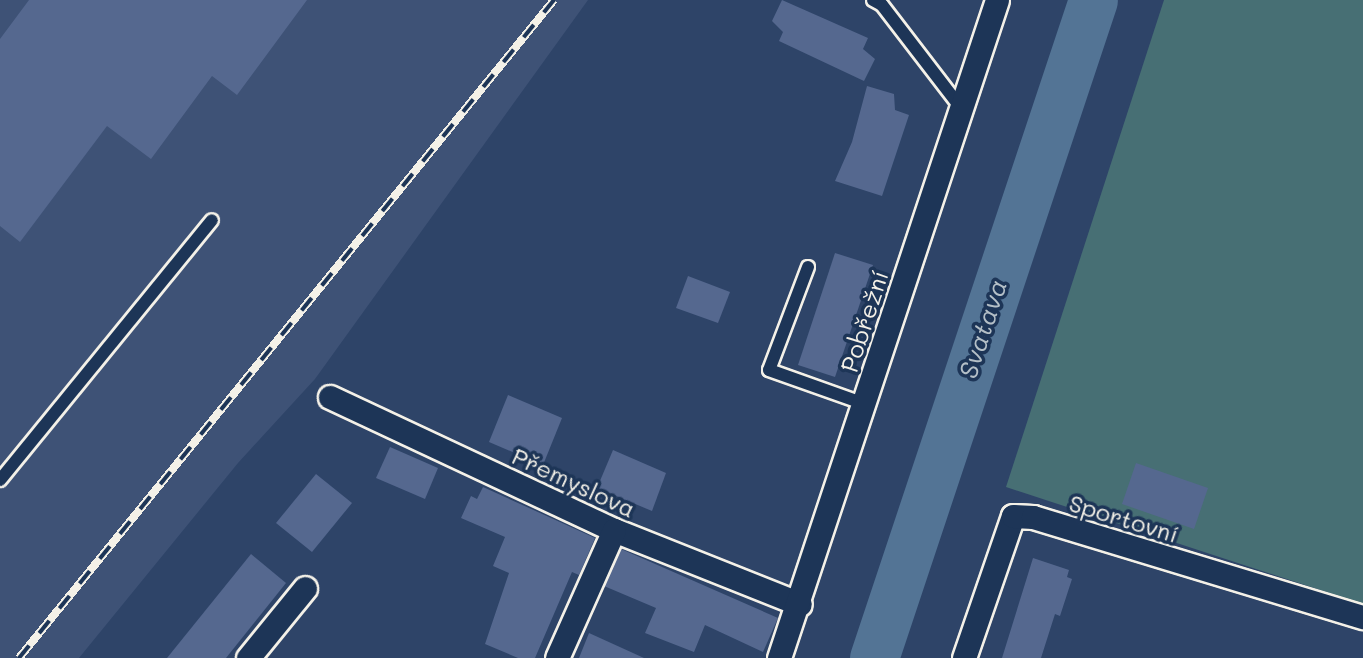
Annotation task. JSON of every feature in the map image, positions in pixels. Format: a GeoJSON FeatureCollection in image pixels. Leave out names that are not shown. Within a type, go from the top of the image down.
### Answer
{"type":"FeatureCollection","features":[{"type":"Feature","properties":{"kind":"street","name":"Pobřežní"},"geometry":{"type":"LineString","coordinates":[[779,658],[800,604],[997,0]]}},
{"type":"Feature","properties":{"kind":"street","name":"Přemyslova"},"geometry":{"type":"LineString","coordinates":[[330,397],[614,530],[800,604]]}},
{"type":"Feature","properties":{"kind":"street","name":"Sportovní"},"geometry":{"type":"LineString","coordinates":[[964,658],[1013,516],[1033,517],[1363,617]]}},
{"type":"Feature","properties":{"kind":"street"},"geometry":{"type":"LineString","coordinates":[[557,658],[614,530]]}},
{"type":"Feature","properties":{"kind":"street"},"geometry":{"type":"LineString","coordinates":[[248,658],[305,587]]}},
{"type":"Feature","properties":{"kind":"lane"},"geometry":{"type":"LineString","coordinates":[[879,2],[961,108]]}},
{"type":"Feature","properties":{"kind":"lane"},"geometry":{"type":"LineString","coordinates":[[0,480],[212,220]]}},
{"type":"Feature","properties":{"kind":"lane"},"geometry":{"type":"LineString","coordinates":[[808,267],[769,370],[865,404]]}},
{"type":"Feature","properties":{"kind":"shaded area"},"geometry":{"type":"Polygon","coordinates":[[[0,0],[588,0],[315,379],[238,463],[79,658],[0,658],[0,0]]]}},
{"type":"Feature","properties":{"kind":"green space"},"geometry":{"type":"Polygon","coordinates":[[[1164,0],[1363,0],[1363,604],[1006,487],[1164,0]]]}},
{"type":"Feature","properties":{"kind":"building"},"geometry":{"type":"Polygon","coordinates":[[[29,0],[307,0],[237,95],[212,76],[151,159],[107,126],[20,242],[0,226],[0,39],[29,0]]]}},
{"type":"Feature","properties":{"kind":"building"},"geometry":{"type":"Polygon","coordinates":[[[782,0],[868,38],[863,49],[875,59],[864,81],[779,41],[783,32],[772,21],[782,0]]]}},
{"type":"Feature","properties":{"kind":"building"},"geometry":{"type":"Polygon","coordinates":[[[867,86],[894,94],[895,110],[909,115],[882,196],[835,181],[852,142],[867,86]]]}},
{"type":"Feature","properties":{"kind":"building"},"geometry":{"type":"Polygon","coordinates":[[[835,253],[873,265],[835,377],[798,365],[835,253]]]}},
{"type":"Feature","properties":{"kind":"building"},"geometry":{"type":"Polygon","coordinates":[[[688,276],[730,292],[718,323],[676,308],[688,276]]]}},
{"type":"Feature","properties":{"kind":"building"},"geometry":{"type":"Polygon","coordinates":[[[508,395],[562,418],[543,465],[489,442],[508,395]]]}},
{"type":"Feature","properties":{"kind":"building"},"geometry":{"type":"Polygon","coordinates":[[[390,447],[438,468],[425,499],[376,478],[390,447]]]}},
{"type":"Feature","properties":{"kind":"building"},"geometry":{"type":"Polygon","coordinates":[[[613,450],[666,473],[652,511],[597,488],[613,450]]]}},
{"type":"Feature","properties":{"kind":"building"},"geometry":{"type":"Polygon","coordinates":[[[1136,463],[1208,488],[1194,529],[1122,504],[1136,463]]]}},
{"type":"Feature","properties":{"kind":"building"},"geometry":{"type":"Polygon","coordinates":[[[316,474],[352,503],[312,552],[276,523],[316,474]]]}},
{"type":"Feature","properties":{"kind":"building"},"geometry":{"type":"Polygon","coordinates":[[[483,487],[595,538],[579,575],[572,572],[535,658],[518,658],[485,644],[509,573],[493,566],[505,537],[461,518],[471,496],[477,499],[483,487]]]}},
{"type":"Feature","properties":{"kind":"building"},"geometry":{"type":"Polygon","coordinates":[[[621,549],[778,618],[763,652],[705,625],[694,652],[645,633],[656,608],[604,586],[621,549]]]}},
{"type":"Feature","properties":{"kind":"building"},"geometry":{"type":"Polygon","coordinates":[[[251,554],[286,583],[226,658],[167,658],[251,554]]]}},
{"type":"Feature","properties":{"kind":"building"},"geometry":{"type":"Polygon","coordinates":[[[1033,558],[1069,570],[1067,577],[1072,579],[1060,616],[1055,614],[1041,658],[1002,658],[1033,558]]]}},
{"type":"Feature","properties":{"kind":"building"},"geometry":{"type":"Polygon","coordinates":[[[589,633],[644,658],[579,658],[589,633]]]}},
{"type":"Feature","properties":{"kind":"waterway","name":"Svatava"},"geometry":{"type":"LineString","coordinates":[[874,658],[1093,0]]}},
{"type":"Feature","properties":{"kind":"railway"},"geometry":{"type":"LineString","coordinates":[[19,658],[554,0]]}}]}
